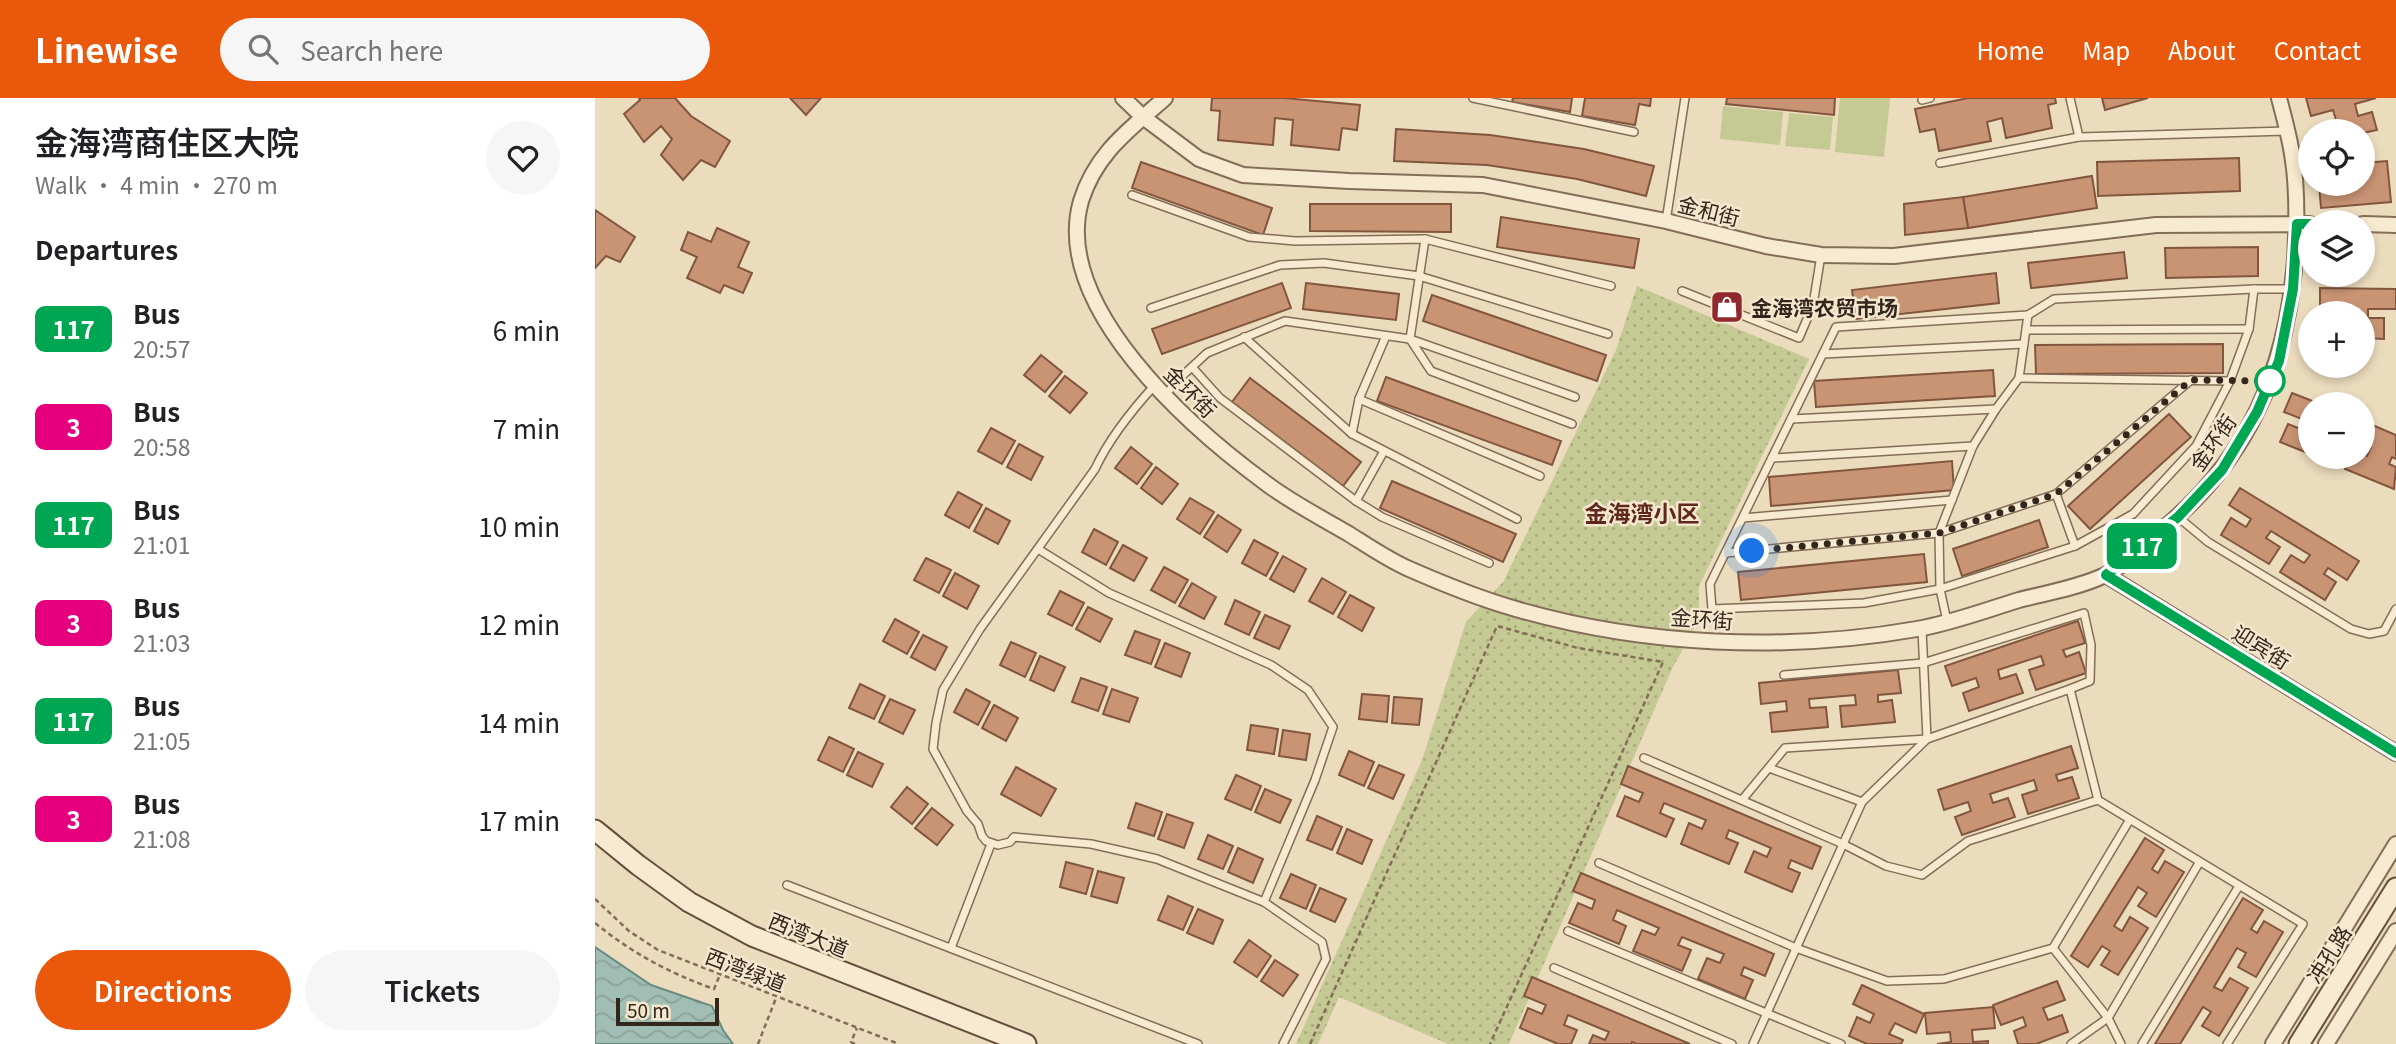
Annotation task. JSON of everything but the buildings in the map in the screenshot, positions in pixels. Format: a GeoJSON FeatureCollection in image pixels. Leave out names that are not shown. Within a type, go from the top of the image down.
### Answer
{"type":"FeatureCollection","features":[{"type":"Feature","properties":{"kind":"main road","name":"西湾大道"},"geometry":{"type":"LineString","coordinates":[[595,830],[689,902],[752,936],[1026,1044]]}},
{"type":"Feature","properties":{"kind":"main road","name":"冲孔路"},"geometry":{"type":"LineString","coordinates":[[2299,1044],[2396,888]]}},
{"type":"Feature","properties":{"kind":"street","name":"金和街"},"geometry":{"type":"LineString","coordinates":[[1123,98],[1143,117],[1199,159],[1243,175],[1483,185],[1666,221],[1766,246],[1821,255],[1894,256],[2156,225],[2298,224]]}},
{"type":"Feature","properties":{"kind":"street","name":"金环街"},"geometry":{"type":"LineString","coordinates":[[1165,98],[1115,141],[1096,165],[1080,204],[1077,245],[1094,301],[1112,335],[1160,390],[1210,440],[1271,488],[1404,567],[1513,609],[1589,627],[1675,638],[1752,642],[1842,639],[1922,628],[2106,575],[2178,517],[2222,470],[2257,412],[2279,361],[2298,259]]}},
{"type":"Feature","properties":{"kind":"street","name":"金环街"},"geometry":{"type":"LineString","coordinates":[[2279,98],[2302,210]]}},
{"type":"Feature","properties":{"kind":"street"},"geometry":{"type":"LineString","coordinates":[[2375,224],[2396,225]]}},
{"type":"Feature","properties":{"kind":"street","name":"迎宾街"},"geometry":{"type":"LineString","coordinates":[[2106,575],[2396,753]]}},
{"type":"Feature","properties":{"kind":"street"},"geometry":{"type":"LineString","coordinates":[[2273,1044],[2396,844]]}},
{"type":"Feature","properties":{"kind":"street"},"geometry":{"type":"LineString","coordinates":[[2326,1044],[2396,931]]}},
{"type":"Feature","properties":{"kind":"lane"},"geometry":{"type":"LineString","coordinates":[[1473,98],[1634,132]]}},
{"type":"Feature","properties":{"kind":"lane"},"geometry":{"type":"LineString","coordinates":[[1666,221],[1685,98]]}},
{"type":"Feature","properties":{"kind":"lane"},"geometry":{"type":"LineString","coordinates":[[2070,98],[2079,137]]}},
{"type":"Feature","properties":{"kind":"lane"},"geometry":{"type":"LineString","coordinates":[[1940,163],[2079,137],[2287,131]]}},
{"type":"Feature","properties":{"kind":"lane"},"geometry":{"type":"LineString","coordinates":[[1132,195],[1249,237],[1296,241],[1425,239],[1611,286]]}},
{"type":"Feature","properties":{"kind":"lane"},"geometry":{"type":"LineString","coordinates":[[1425,239],[1410,339],[1431,371],[1571,424]]}},
{"type":"Feature","properties":{"kind":"lane"},"geometry":{"type":"LineString","coordinates":[[1682,291],[1799,338],[1813,305],[1821,255]]}},
{"type":"Feature","properties":{"kind":"lane"},"geometry":{"type":"LineString","coordinates":[[1151,308],[1280,265],[1324,263],[1419,276],[1608,334]]}},
{"type":"Feature","properties":{"kind":"lane"},"geometry":{"type":"LineString","coordinates":[[2253,289],[2249,329],[2230,380],[2196,446],[2133,514],[2075,546],[1940,589],[1864,603],[1712,609],[1710,584],[1836,327],[2028,314],[2054,299],[2253,289],[2293,289]]}},
{"type":"Feature","properties":{"kind":"lane"},"geometry":{"type":"LineString","coordinates":[[1947,621],[1940,589],[1939,533],[1973,446],[2019,379],[2028,314]]}},
{"type":"Feature","properties":{"kind":"lane"},"geometry":{"type":"LineString","coordinates":[[1283,1044],[1326,959],[1322,942],[1264,902],[1157,859],[1091,844],[1014,837],[1004,844],[992,844],[982,836],[978,824],[967,811],[933,749],[943,690],[980,629],[1095,469],[1101,455],[1138,403],[1160,390],[1207,353],[1285,321],[1410,339],[1575,397]]}},
{"type":"Feature","properties":{"kind":"lane"},"geometry":{"type":"LineString","coordinates":[[2026,330],[2249,329]]}},
{"type":"Feature","properties":{"kind":"lane"},"geometry":{"type":"LineString","coordinates":[[1352,434],[1359,399],[1386,336]]}},
{"type":"Feature","properties":{"kind":"lane"},"geometry":{"type":"LineString","coordinates":[[1244,337],[1352,434],[1517,519]]}},
{"type":"Feature","properties":{"kind":"lane"},"geometry":{"type":"LineString","coordinates":[[1823,354],[2024,344]]}},
{"type":"Feature","properties":{"kind":"lane"},"geometry":{"type":"LineString","coordinates":[[1192,366],[1220,398],[1356,500],[1383,517],[1489,563]]}},
{"type":"Feature","properties":{"kind":"lane"},"geometry":{"type":"LineString","coordinates":[[2019,379],[2230,380]]}},
{"type":"Feature","properties":{"kind":"lane"},"geometry":{"type":"LineString","coordinates":[[1725,553],[1939,533],[2056,494],[2191,380]]}},
{"type":"Feature","properties":{"kind":"lane"},"geometry":{"type":"LineString","coordinates":[[1359,399],[1540,476]]}},
{"type":"Feature","properties":{"kind":"lane"},"geometry":{"type":"LineString","coordinates":[[1791,419],[1996,409]]}},
{"type":"Feature","properties":{"kind":"lane"},"geometry":{"type":"LineString","coordinates":[[1772,458],[1973,446]]}},
{"type":"Feature","properties":{"kind":"lane"},"geometry":{"type":"LineString","coordinates":[[1356,500],[1384,451]]}},
{"type":"Feature","properties":{"kind":"lane"},"geometry":{"type":"LineString","coordinates":[[2056,494],[2075,546]]}},
{"type":"Feature","properties":{"kind":"lane"},"geometry":{"type":"LineString","coordinates":[[1743,518],[1952,500]]}},
{"type":"Feature","properties":{"kind":"lane"},"geometry":{"type":"LineString","coordinates":[[2178,517],[2208,542],[2351,629],[2369,634],[2384,631],[2396,609]]}},
{"type":"Feature","properties":{"kind":"lane"},"geometry":{"type":"LineString","coordinates":[[1038,549],[1109,593],[1271,665],[1308,690],[1333,727],[1315,780],[1264,902]]}},
{"type":"Feature","properties":{"kind":"lane"},"geometry":{"type":"LineString","coordinates":[[1742,800],[1785,748],[1927,739],[2090,681],[2091,645],[2084,613],[1923,663],[1784,675]]}},
{"type":"Feature","properties":{"kind":"lane"},"geometry":{"type":"LineString","coordinates":[[1753,1044],[1862,802],[1927,739],[1922,628]]}},
{"type":"Feature","properties":{"kind":"lane"},"geometry":{"type":"LineString","coordinates":[[2070,689],[2098,800],[2302,924],[2227,1044]]}},
{"type":"Feature","properties":{"kind":"lane"},"geometry":{"type":"LineString","coordinates":[[1644,758],[1843,844],[1886,866],[1922,875],[1968,841],[2098,800]]}},
{"type":"Feature","properties":{"kind":"lane"},"geometry":{"type":"LineString","coordinates":[[1769,768],[1862,802]]}},
{"type":"Feature","properties":{"kind":"lane"},"geometry":{"type":"LineString","coordinates":[[1599,863],[1796,948],[1887,981],[1944,979],[2053,948],[2129,821]]}},
{"type":"Feature","properties":{"kind":"lane"},"geometry":{"type":"LineString","coordinates":[[951,948],[992,844]]}},
{"type":"Feature","properties":{"kind":"lane"},"geometry":{"type":"LineString","coordinates":[[2071,1044],[2108,1018],[2199,863]]}},
{"type":"Feature","properties":{"kind":"lane"},"geometry":{"type":"LineString","coordinates":[[787,885],[1198,1044]]}},
{"type":"Feature","properties":{"kind":"lane"},"geometry":{"type":"LineString","coordinates":[[2142,1044],[2239,886]]}},
{"type":"Feature","properties":{"kind":"lane"},"geometry":{"type":"LineString","coordinates":[[1568,931],[1841,1044]]}},
{"type":"Feature","properties":{"kind":"lane"},"geometry":{"type":"LineString","coordinates":[[2053,948],[2108,1018],[2121,1044]]}},
{"type":"Feature","properties":{"kind":"lane"},"geometry":{"type":"LineString","coordinates":[[1554,968],[1731,1044]]}},
{"type":"Feature","properties":{"kind":"path"},"geometry":{"type":"LineString","coordinates":[[1310,1044],[1497,626],[1578,648],[1663,662],[1490,1044]]}},
{"type":"Feature","properties":{"kind":"path","name":"西湾绿道"},"geometry":{"type":"LineString","coordinates":[[595,899],[629,930],[658,950],[899,1044]]}},
{"type":"Feature","properties":{"kind":"path"},"geometry":{"type":"LineString","coordinates":[[595,923],[621,944],[676,976],[713,989],[719,975]]}},
{"type":"Feature","properties":{"kind":"path"},"geometry":{"type":"LineString","coordinates":[[758,1044],[776,998]]}},
{"type":"Feature","properties":{"kind":"path"},"geometry":{"type":"LineString","coordinates":[[855,1044],[851,1042],[857,1028]]}},
{"type":"Feature","properties":{"kind":"green space"},"geometry":{"type":"Polygon","coordinates":[[[1840,98],[1890,98],[1884,157],[1835,152],[1840,98]]]}},
{"type":"Feature","properties":{"kind":"green space"},"geometry":{"type":"Polygon","coordinates":[[[1723,106],[1783,112],[1780,145],[1720,139],[1723,106]]]}},
{"type":"Feature","properties":{"kind":"green space"},"geometry":{"type":"Polygon","coordinates":[[[1789,113],[1833,117],[1830,150],[1785,146],[1789,113]]]}},
{"type":"Feature","properties":{"kind":"green space"},"geometry":{"type":"Polygon","coordinates":[[[1637,286],[1809,359],[1699,586],[1699,619],[1672,669],[1509,1044],[1448,1044],[1339,997],[1318,1044],[1296,1044],[1422,760],[1466,622],[1503,582],[1616,350],[1637,286]]]}},
{"type":"Feature","properties":{"kind":"water"},"geometry":{"type":"Polygon","coordinates":[[[595,947],[651,985],[712,1006],[733,1044],[595,1044],[595,947]]]}},
{"type":"Feature","properties":{"kind":"bus line","name":"117"},"geometry":{"type":"LineString","coordinates":[[2298,224],[2293,289],[2279,361],[2257,412],[2222,470],[2178,517],[2106,575],[2396,753]]}},
{"type":"Feature","properties":{"kind":"place","name":"金海湾农贸市场"},"geometry":{"type":"Point","coordinates":[1727,307]}},
{"type":"Feature","properties":{"kind":"district","name":"金海湾小区"},"geometry":{"type":"Point","coordinates":[1642,512]}},
{"type":"Feature","properties":{"kind":"route"},"geometry":{"type":"LineString","coordinates":[[1752,551],[1939,533],[2056,494],[2191,380],[2270,381]]}}]}
